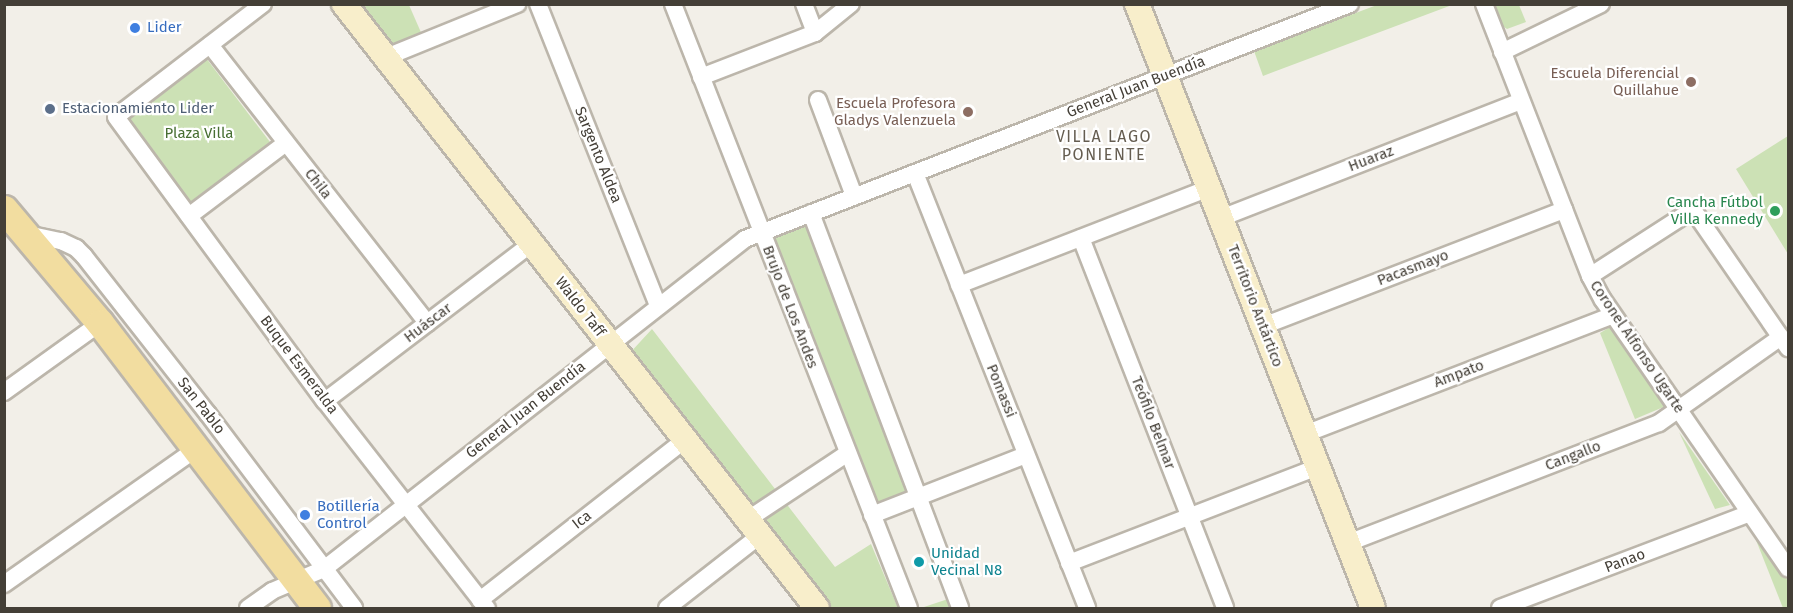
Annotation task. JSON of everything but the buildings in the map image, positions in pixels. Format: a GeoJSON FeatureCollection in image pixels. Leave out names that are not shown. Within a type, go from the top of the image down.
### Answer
{"type":"FeatureCollection","features":[{"type":"Feature","properties":{"kind":"main road","name":"San Pablo"},"geometry":{"type":"LineString","coordinates":[[4,208],[100,323],[317,609]]}},
{"type":"Feature","properties":{"kind":"street"},"geometry":{"type":"LineString","coordinates":[[210,45],[263,4]]}},
{"type":"Feature","properties":{"kind":"street","name":"Waldo Taff"},"geometry":{"type":"LineString","coordinates":[[344,4],[817,609]]}},
{"type":"Feature","properties":{"kind":"street"},"geometry":{"type":"LineString","coordinates":[[384,58],[517,4]]}},
{"type":"Feature","properties":{"kind":"street","name":"Sargento Aldea"},"geometry":{"type":"LineString","coordinates":[[537,4],[658,306]]}},
{"type":"Feature","properties":{"kind":"street","name":"Brujo de Los Andes"},"geometry":{"type":"LineString","coordinates":[[673,4],[909,609]]}},
{"type":"Feature","properties":{"kind":"street"},"geometry":{"type":"LineString","coordinates":[[804,4],[815,33]]}},
{"type":"Feature","properties":{"kind":"street"},"geometry":{"type":"LineString","coordinates":[[701,77],[815,33],[850,4]]}},
{"type":"Feature","properties":{"kind":"street","name":"Territorio Antártico"},"geometry":{"type":"LineString","coordinates":[[1137,4],[1373,609]]}},
{"type":"Feature","properties":{"kind":"street","name":"General Juan Buendía"},"geometry":{"type":"LineString","coordinates":[[248,609],[272,591],[324,569],[733,247],[761,232],[1350,4]]}},
{"type":"Feature","properties":{"kind":"street","name":"Coronel Alfonso Ugarte"},"geometry":{"type":"LineString","coordinates":[[1484,4],[1590,276],[1613,315],[1788,568]]}},
{"type":"Feature","properties":{"kind":"street"},"geometry":{"type":"LineString","coordinates":[[1502,51],[1601,4]]}},
{"type":"Feature","properties":{"kind":"street","name":"Buque Esmeralda"},"geometry":{"type":"LineString","coordinates":[[210,45],[116,117],[325,401],[483,604]]}},
{"type":"Feature","properties":{"kind":"street","name":"Chila"},"geometry":{"type":"LineString","coordinates":[[210,45],[427,323]]}},
{"type":"Feature","properties":{"kind":"street"},"geometry":{"type":"LineString","coordinates":[[818,100],[854,196]]}},
{"type":"Feature","properties":{"kind":"street","name":"Huaraz"},"geometry":{"type":"LineString","coordinates":[[1221,218],[1521,101]]}},
{"type":"Feature","properties":{"kind":"street"},"geometry":{"type":"LineString","coordinates":[[189,216],[286,143]]}},
{"type":"Feature","properties":{"kind":"street","name":"Pomassi"},"geometry":{"type":"LineString","coordinates":[[915,173],[1087,609]]}},
{"type":"Feature","properties":{"kind":"street"},"geometry":{"type":"LineString","coordinates":[[959,285],[1209,188]]}},
{"type":"Feature","properties":{"kind":"street","name":"Pacasmayo"},"geometry":{"type":"LineString","coordinates":[[1263,326],[1564,210]]}},
{"type":"Feature","properties":{"kind":"street"},"geometry":{"type":"LineString","coordinates":[[1590,276],[1691,211],[1696,214],[1784,343]]}},
{"type":"Feature","properties":{"kind":"street"},"geometry":{"type":"LineString","coordinates":[[811,213],[960,609]]}},
{"type":"Feature","properties":{"kind":"street","name":"San Pablo"},"geometry":{"type":"LineString","coordinates":[[27,234],[61,241],[76,248],[84,256],[354,609]]}},
{"type":"Feature","properties":{"kind":"street","name":"Teófilo Belmar"},"geometry":{"type":"LineString","coordinates":[[1081,238],[1225,609]]}},
{"type":"Feature","properties":{"kind":"street","name":"Huáscar"},"geometry":{"type":"LineString","coordinates":[[325,401],[531,244]]}},
{"type":"Feature","properties":{"kind":"street","name":"Ampato"},"geometry":{"type":"LineString","coordinates":[[1305,434],[1613,315]]}},
{"type":"Feature","properties":{"kind":"street"},"geometry":{"type":"LineString","coordinates":[[4,392],[100,323]]}},
{"type":"Feature","properties":{"kind":"street","name":"Cangallo"},"geometry":{"type":"LineString","coordinates":[[1348,543],[1659,423],[1784,343]]}},
{"type":"Feature","properties":{"kind":"street","name":"Ica"},"geometry":{"type":"LineString","coordinates":[[483,604],[685,440]]}},
{"type":"Feature","properties":{"kind":"street"},"geometry":{"type":"LineString","coordinates":[[4,584],[196,449]]}},
{"type":"Feature","properties":{"kind":"street"},"geometry":{"type":"LineString","coordinates":[[668,609],[753,528],[848,453]]}},
{"type":"Feature","properties":{"kind":"street"},"geometry":{"type":"LineString","coordinates":[[872,515],[1026,455]]}},
{"type":"Feature","properties":{"kind":"street"},"geometry":{"type":"LineString","coordinates":[[1069,563],[1318,467]]}},
{"type":"Feature","properties":{"kind":"street","name":"Panao"},"geometry":{"type":"LineString","coordinates":[[1500,609],[1750,513]]}},
{"type":"Feature","properties":{"kind":"green space"},"geometry":{"type":"Polygon","coordinates":[[[355,5],[409,5],[423,37],[391,51],[355,5]]]}},
{"type":"Feature","properties":{"kind":"green space"},"geometry":{"type":"Polygon","coordinates":[[[1377,5],[1452,5],[1263,76],[1254,51],[1377,5]]]}},
{"type":"Feature","properties":{"kind":"green space"},"geometry":{"type":"Polygon","coordinates":[[[1490,5],[1519,5],[1526,22],[1507,29],[1498,23],[1490,5]]]}},
{"type":"Feature","properties":{"kind":"green space","name":"Plaza Villa"},"geometry":{"type":"Polygon","coordinates":[[[206,58],[270,142],[189,207],[126,119],[206,58]]]}},
{"type":"Feature","properties":{"kind":"green space","name":"Cancha Fútbol Villa Kennedy"},"geometry":{"type":"Polygon","coordinates":[[[1788,136],[1788,254],[1736,169],[1788,136]]]}},
{"type":"Feature","properties":{"kind":"green space"},"geometry":{"type":"Polygon","coordinates":[[[808,223],[913,496],[878,507],[771,237],[808,223]]]}},
{"type":"Feature","properties":{"kind":"green space"},"geometry":{"type":"Polygon","coordinates":[[[1610,327],[1666,406],[1635,419],[1600,333],[1610,327]]]}},
{"type":"Feature","properties":{"kind":"green space"},"geometry":{"type":"Polygon","coordinates":[[[652,329],[835,567],[871,544],[898,608],[825,608],[628,355],[652,329]]]}},
{"type":"Feature","properties":{"kind":"green space"},"geometry":{"type":"Polygon","coordinates":[[[1679,432],[1730,505],[1715,509],[1679,432]]]}},
{"type":"Feature","properties":{"kind":"green space"},"geometry":{"type":"Polygon","coordinates":[[[1752,530],[1788,581],[1788,608],[1783,608],[1752,530]]]}},
{"type":"Feature","properties":{"kind":"green space"},"geometry":{"type":"Polygon","coordinates":[[[948,599],[952,608],[921,608],[948,599]]]}},
{"type":"Feature","properties":{"kind":"place","name":"Lider"},"geometry":{"type":"Point","coordinates":[135,28]}},
{"type":"Feature","properties":{"kind":"place","name":"Escuela Diferencial Quillahue"},"geometry":{"type":"Point","coordinates":[1691,82]}},
{"type":"Feature","properties":{"kind":"place","name":"Estacionamiento Lider"},"geometry":{"type":"Point","coordinates":[50,109]}},
{"type":"Feature","properties":{"kind":"place","name":"Escuela Profesora Gladys Valenzuela"},"geometry":{"type":"Point","coordinates":[968,112]}},
{"type":"Feature","properties":{"kind":"place","name":"Cancha Fútbol Villa Kennedy"},"geometry":{"type":"Point","coordinates":[1775,211]}},
{"type":"Feature","properties":{"kind":"place","name":"Botillería Control"},"geometry":{"type":"Point","coordinates":[305,515]}},
{"type":"Feature","properties":{"kind":"place","name":"Unidad Vecinal N8"},"geometry":{"type":"Point","coordinates":[919,562]}},
{"type":"Feature","properties":{"kind":"district","name":"VILLA LAGO PONIENTE"},"geometry":{"type":"Point","coordinates":[1104,146]}}]}
